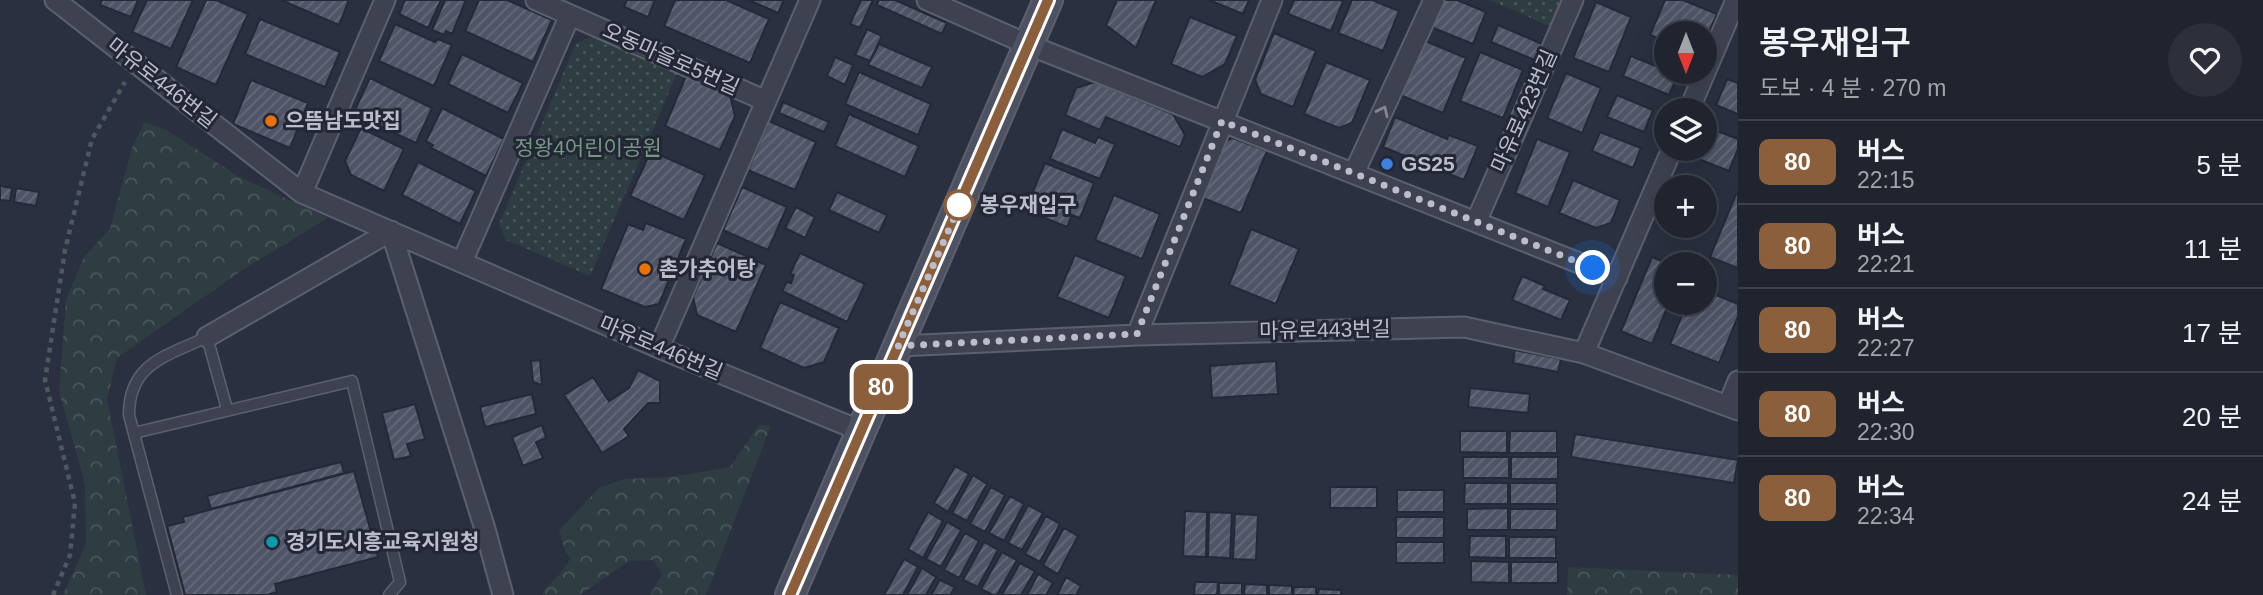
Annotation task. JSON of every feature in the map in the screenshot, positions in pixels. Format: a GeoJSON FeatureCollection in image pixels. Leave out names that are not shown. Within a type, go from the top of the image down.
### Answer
{"type":"FeatureCollection","features":[{"type":"Feature","properties":{"kind":"main road"},"geometry":{"type":"LineString","coordinates":[[790,595],[1048,0]]}},
{"type":"Feature","properties":{"kind":"street","name":"마유로446번길"},"geometry":{"type":"LineString","coordinates":[[55,0],[302,193],[659,348],[861,430]]}},
{"type":"Feature","properties":{"kind":"street"},"geometry":{"type":"LineString","coordinates":[[302,193],[385,0]]}},
{"type":"Feature","properties":{"kind":"street","name":"오동마을로5번길"},"geometry":{"type":"LineString","coordinates":[[537,0],[766,101]]}},
{"type":"Feature","properties":{"kind":"street","name":"오동마을로5번길"},"geometry":{"type":"LineString","coordinates":[[659,348],[810,0]]}},
{"type":"Feature","properties":{"kind":"street"},"geometry":{"type":"LineString","coordinates":[[928,0],[1029,45],[1617,278]]}},
{"type":"Feature","properties":{"kind":"street"},"geometry":{"type":"LineString","coordinates":[[1137,334],[1272,0]]}},
{"type":"Feature","properties":{"kind":"street"},"geometry":{"type":"LineString","coordinates":[[1354,173],[1434,0]]}},
{"type":"Feature","properties":{"kind":"street","name":"마유로423번길"},"geometry":{"type":"LineString","coordinates":[[1476,222],[1573,0]]}},
{"type":"Feature","properties":{"kind":"street"},"geometry":{"type":"LineString","coordinates":[[1694,98],[1736,0]]}},
{"type":"Feature","properties":{"kind":"street"},"geometry":{"type":"LineString","coordinates":[[462,262],[570,15]]}},
{"type":"Feature","properties":{"kind":"street"},"geometry":{"type":"LineString","coordinates":[[1584,354],[1667,161]]}},
{"type":"Feature","properties":{"kind":"street"},"geometry":{"type":"LineString","coordinates":[[207,337],[391,231],[485,529],[503,595]]}},
{"type":"Feature","properties":{"kind":"street","name":"마유로443번길"},"geometry":{"type":"LineString","coordinates":[[898,346],[1137,334],[1464,327],[1584,354],[1733,408]]}},
{"type":"Feature","properties":{"kind":"street"},"geometry":{"type":"LineString","coordinates":[[1733,408],[1738,381]]}},
{"type":"Feature","properties":{"kind":"lane"},"geometry":{"type":"LineString","coordinates":[[177,595],[129,415],[129,397],[150,363],[207,337],[227,410]]}},
{"type":"Feature","properties":{"kind":"lane"},"geometry":{"type":"LineString","coordinates":[[134,433],[352,381],[400,582],[389,595]]}},
{"type":"Feature","properties":{"kind":"path"},"geometry":{"type":"LineString","coordinates":[[53,595],[70,555],[75,503],[45,380],[55,310],[65,250],[92,139],[136,63]]}},
{"type":"Feature","properties":{"kind":"green space"},"geometry":{"type":"Polygon","coordinates":[[[1490,0],[1569,0],[1556,29],[1490,0]]]}},
{"type":"Feature","properties":{"kind":"green space","name":"정왕4어린이공원"},"geometry":{"type":"Polygon","coordinates":[[[594,36],[678,71],[590,276],[506,240],[499,224],[576,43],[594,36]]]}},
{"type":"Feature","properties":{"kind":"green space"},"geometry":{"type":"Polygon","coordinates":[[[144,122],[165,129],[238,176],[328,218],[244,269],[117,358],[107,399],[146,595],[63,595],[86,544],[85,484],[59,391],[66,300],[84,257],[110,229],[132,148],[144,122]]]}},
{"type":"Feature","properties":{"kind":"green space"},"geometry":{"type":"Polygon","coordinates":[[[759,425],[771,425],[706,595],[650,595],[662,574],[653,560],[629,561],[580,595],[543,595],[543,591],[571,558],[566,553],[559,531],[599,488],[624,479],[671,477],[730,467],[759,425]]]}},
{"type":"Feature","properties":{"kind":"green space"},"geometry":{"type":"Polygon","coordinates":[[[1568,567],[1738,575],[1738,595],[1567,595],[1568,567]]]}},
{"type":"Feature","properties":{"kind":"building"},"geometry":{"type":"Polygon","coordinates":[[[102,0],[138,0],[131,17],[100,5],[102,0]]]}},
{"type":"Feature","properties":{"kind":"building"},"geometry":{"type":"Polygon","coordinates":[[[147,0],[193,0],[171,49],[132,32],[147,0]]]}},
{"type":"Feature","properties":{"kind":"building"},"geometry":{"type":"Polygon","coordinates":[[[206,0],[216,0],[248,14],[216,85],[176,67],[206,0]]]}},
{"type":"Feature","properties":{"kind":"building"},"geometry":{"type":"Polygon","coordinates":[[[281,0],[349,0],[339,25],[281,0]]]}},
{"type":"Feature","properties":{"kind":"building"},"geometry":{"type":"Polygon","coordinates":[[[405,0],[441,0],[428,28],[399,14],[405,0]]]}},
{"type":"Feature","properties":{"kind":"building"},"geometry":{"type":"Polygon","coordinates":[[[445,0],[466,0],[452,34],[446,31],[444,35],[432,30],[445,0]]]}},
{"type":"Feature","properties":{"kind":"building"},"geometry":{"type":"Polygon","coordinates":[[[479,0],[507,0],[552,20],[533,62],[465,31],[479,0]]]}},
{"type":"Feature","properties":{"kind":"building"},"geometry":{"type":"Polygon","coordinates":[[[627,0],[655,0],[648,17],[624,7],[627,0]]]}},
{"type":"Feature","properties":{"kind":"building"},"geometry":{"type":"Polygon","coordinates":[[[675,0],[726,0],[769,19],[750,63],[664,26],[675,0]]]}},
{"type":"Feature","properties":{"kind":"building"},"geometry":{"type":"Polygon","coordinates":[[[749,0],[784,0],[778,13],[749,0]]]}},
{"type":"Feature","properties":{"kind":"building"},"geometry":{"type":"Polygon","coordinates":[[[861,0],[873,0],[860,28],[850,24],[861,0]]]}},
{"type":"Feature","properties":{"kind":"building"},"geometry":{"type":"Polygon","coordinates":[[[879,0],[895,0],[947,23],[942,34],[877,5],[879,0]]]}},
{"type":"Feature","properties":{"kind":"building"},"geometry":{"type":"Polygon","coordinates":[[[1117,0],[1156,0],[1136,48],[1106,25],[1117,0]]]}},
{"type":"Feature","properties":{"kind":"building"},"geometry":{"type":"Polygon","coordinates":[[[1209,0],[1249,0],[1243,14],[1209,0]]]}},
{"type":"Feature","properties":{"kind":"building"},"geometry":{"type":"Polygon","coordinates":[[[1294,0],[1343,1],[1331,31],[1288,14],[1294,0]]]}},
{"type":"Feature","properties":{"kind":"building"},"geometry":{"type":"Polygon","coordinates":[[[1352,0],[1372,0],[1399,11],[1383,51],[1338,33],[1352,0]]]}},
{"type":"Feature","properties":{"kind":"building"},"geometry":{"type":"Polygon","coordinates":[[[1437,0],[1457,0],[1486,12],[1473,44],[1426,25],[1437,0]]]}},
{"type":"Feature","properties":{"kind":"building"},"geometry":{"type":"Polygon","coordinates":[[[1665,0],[1683,0],[1717,14],[1714,21],[1656,21],[1665,0]]]}},
{"type":"Feature","properties":{"kind":"building"},"geometry":{"type":"Polygon","coordinates":[[[1596,2],[1631,17],[1609,72],[1573,58],[1596,2]]]}},
{"type":"Feature","properties":{"kind":"building"},"geometry":{"type":"Polygon","coordinates":[[[1190,17],[1237,36],[1225,64],[1202,77],[1171,64],[1190,17]]]}},
{"type":"Feature","properties":{"kind":"building"},"geometry":{"type":"Polygon","coordinates":[[[260,19],[340,52],[325,87],[245,54],[260,19]]]}},
{"type":"Feature","properties":{"kind":"building"},"geometry":{"type":"Polygon","coordinates":[[[395,24],[435,42],[438,39],[452,45],[434,86],[379,61],[395,24]]]}},
{"type":"Feature","properties":{"kind":"building"},"geometry":{"type":"Polygon","coordinates":[[[1498,25],[1542,44],[1535,60],[1491,42],[1498,25]]]}},
{"type":"Feature","properties":{"kind":"building"},"geometry":{"type":"Polygon","coordinates":[[[867,29],[882,36],[870,61],[855,55],[867,29]]]}},
{"type":"Feature","properties":{"kind":"building"},"geometry":{"type":"Polygon","coordinates":[[[1274,33],[1316,51],[1293,107],[1261,94],[1255,80],[1274,33]]]}},
{"type":"Feature","properties":{"kind":"building"},"geometry":{"type":"Polygon","coordinates":[[[1423,40],[1466,58],[1443,113],[1400,95],[1423,40]]]}},
{"type":"Feature","properties":{"kind":"building"},"geometry":{"type":"Polygon","coordinates":[[[879,44],[932,67],[922,88],[868,65],[879,44]]]}},
{"type":"Feature","properties":{"kind":"building"},"geometry":{"type":"Polygon","coordinates":[[[1480,52],[1523,70],[1503,118],[1460,101],[1480,52]]]}},
{"type":"Feature","properties":{"kind":"building"},"geometry":{"type":"Polygon","coordinates":[[[462,54],[523,83],[508,113],[448,84],[462,54]]]}},
{"type":"Feature","properties":{"kind":"building"},"geometry":{"type":"Polygon","coordinates":[[[1631,56],[1654,65],[1654,84],[1674,84],[1669,95],[1623,76],[1631,56]]]}},
{"type":"Feature","properties":{"kind":"building"},"geometry":{"type":"Polygon","coordinates":[[[835,57],[853,65],[845,85],[827,76],[835,57]]]}},
{"type":"Feature","properties":{"kind":"building"},"geometry":{"type":"Polygon","coordinates":[[[1326,62],[1370,80],[1352,123],[1339,128],[1304,114],[1326,62]]]}},
{"type":"Feature","properties":{"kind":"building"},"geometry":{"type":"Polygon","coordinates":[[[859,72],[931,104],[918,135],[845,104],[859,72]]]}},
{"type":"Feature","properties":{"kind":"building"},"geometry":{"type":"Polygon","coordinates":[[[1566,73],[1601,88],[1582,133],[1547,118],[1566,73]]]}},
{"type":"Feature","properties":{"kind":"building"},"geometry":{"type":"Polygon","coordinates":[[[686,76],[730,95],[735,116],[720,150],[665,126],[686,76]]]}},
{"type":"Feature","properties":{"kind":"building"},"geometry":{"type":"Polygon","coordinates":[[[370,78],[432,108],[416,143],[353,114],[370,78]]]}},
{"type":"Feature","properties":{"kind":"building"},"geometry":{"type":"Polygon","coordinates":[[[1727,79],[1738,83],[1738,114],[1717,105],[1727,79]]]}},
{"type":"Feature","properties":{"kind":"building"},"geometry":{"type":"Polygon","coordinates":[[[251,80],[308,103],[290,148],[233,124],[251,80]]]}},
{"type":"Feature","properties":{"kind":"building"},"geometry":{"type":"Polygon","coordinates":[[[1095,82],[1173,114],[1185,135],[1180,147],[1106,117],[1100,130],[1065,115],[1076,88],[1095,82]]]}},
{"type":"Feature","properties":{"kind":"building"},"geometry":{"type":"Polygon","coordinates":[[[1617,95],[1653,110],[1644,132],[1607,117],[1617,95]]]}},
{"type":"Feature","properties":{"kind":"building"},"geometry":{"type":"Polygon","coordinates":[[[783,102],[829,122],[824,132],[779,113],[783,102]]]}},
{"type":"Feature","properties":{"kind":"building"},"geometry":{"type":"Polygon","coordinates":[[[442,108],[504,139],[486,176],[431,148],[433,145],[426,141],[442,108]]]}},
{"type":"Feature","properties":{"kind":"building"},"geometry":{"type":"Polygon","coordinates":[[[849,114],[919,146],[905,177],[835,146],[849,114]]]}},
{"type":"Feature","properties":{"kind":"building"},"geometry":{"type":"Polygon","coordinates":[[[1395,117],[1447,139],[1449,135],[1478,146],[1464,180],[1383,147],[1395,117]]]}},
{"type":"Feature","properties":{"kind":"building"},"geometry":{"type":"Polygon","coordinates":[[[769,121],[816,142],[795,190],[748,170],[769,121]]]}},
{"type":"Feature","properties":{"kind":"building"},"geometry":{"type":"Polygon","coordinates":[[[361,128],[404,149],[384,191],[351,175],[345,161],[361,128]]]}},
{"type":"Feature","properties":{"kind":"building"},"geometry":{"type":"Polygon","coordinates":[[[1062,129],[1095,143],[1098,137],[1115,144],[1100,179],[1050,159],[1062,129]]]}},
{"type":"Feature","properties":{"kind":"building"},"geometry":{"type":"Polygon","coordinates":[[[1717,131],[1738,139],[1738,149],[1729,171],[1704,161],[1717,161],[1717,131]]]}},
{"type":"Feature","properties":{"kind":"building"},"geometry":{"type":"Polygon","coordinates":[[[1600,132],[1641,148],[1633,168],[1592,151],[1600,132]]]}},
{"type":"Feature","properties":{"kind":"building"},"geometry":{"type":"Polygon","coordinates":[[[1233,138],[1267,151],[1241,213],[1200,197],[1222,142],[1233,138]]]}},
{"type":"Feature","properties":{"kind":"building"},"geometry":{"type":"Polygon","coordinates":[[[1537,139],[1570,152],[1548,207],[1515,193],[1537,139]]]}},
{"type":"Feature","properties":{"kind":"building"},"geometry":{"type":"Polygon","coordinates":[[[651,151],[705,175],[684,220],[630,196],[651,151]]]}},
{"type":"Feature","properties":{"kind":"building"},"geometry":{"type":"Polygon","coordinates":[[[418,162],[476,191],[460,224],[402,195],[418,162]]]}},
{"type":"Feature","properties":{"kind":"building"},"geometry":{"type":"Polygon","coordinates":[[[1045,163],[1094,183],[1080,218],[1072,215],[1067,227],[1025,210],[1045,163]]]}},
{"type":"Feature","properties":{"kind":"building"},"geometry":{"type":"Polygon","coordinates":[[[1573,180],[1620,200],[1611,223],[1596,228],[1559,213],[1573,180]]]}},
{"type":"Feature","properties":{"kind":"building"},"geometry":{"type":"Polygon","coordinates":[[[0,186],[12,188],[10,201],[0,200],[0,186]]]}},
{"type":"Feature","properties":{"kind":"building"},"geometry":{"type":"Polygon","coordinates":[[[742,187],[787,207],[768,250],[723,230],[742,187]]]}},
{"type":"Feature","properties":{"kind":"building"},"geometry":{"type":"Polygon","coordinates":[[[16,188],[39,192],[36,206],[14,202],[16,188]]]}},
{"type":"Feature","properties":{"kind":"building"},"geometry":{"type":"Polygon","coordinates":[[[837,192],[887,215],[879,233],[829,210],[837,192]]]}},
{"type":"Feature","properties":{"kind":"building"},"geometry":{"type":"Polygon","coordinates":[[[1738,192],[1738,268],[1717,260],[1717,252],[1712,252],[1738,192]]]}},
{"type":"Feature","properties":{"kind":"building"},"geometry":{"type":"Polygon","coordinates":[[[1114,195],[1160,214],[1142,259],[1095,240],[1114,195]]]}},
{"type":"Feature","properties":{"kind":"building"},"geometry":{"type":"Polygon","coordinates":[[[796,207],[815,217],[805,238],[785,228],[796,207]]]}},
{"type":"Feature","properties":{"kind":"building"},"geometry":{"type":"Polygon","coordinates":[[[646,223],[686,239],[659,304],[645,307],[601,289],[628,224],[643,230],[646,223]]]}},
{"type":"Feature","properties":{"kind":"building"},"geometry":{"type":"Polygon","coordinates":[[[1251,229],[1299,249],[1276,304],[1229,285],[1251,229]]]}},
{"type":"Feature","properties":{"kind":"building"},"geometry":{"type":"Polygon","coordinates":[[[717,243],[766,265],[736,332],[697,315],[693,297],[717,243]]]}},
{"type":"Feature","properties":{"kind":"building"},"geometry":{"type":"Polygon","coordinates":[[[800,253],[865,284],[847,322],[782,291],[787,282],[791,283],[794,275],[790,274],[800,253]]]}},
{"type":"Feature","properties":{"kind":"building"},"geometry":{"type":"Polygon","coordinates":[[[1075,255],[1126,276],[1109,318],[1057,297],[1075,255]]]}},
{"type":"Feature","properties":{"kind":"building"},"geometry":{"type":"Polygon","coordinates":[[[1652,257],[1654,258],[1654,315],[1664,315],[1652,344],[1621,331],[1652,257]]]}},
{"type":"Feature","properties":{"kind":"building"},"geometry":{"type":"Polygon","coordinates":[[[1522,276],[1545,286],[1543,289],[1570,300],[1561,320],[1512,300],[1522,276]]]}},
{"type":"Feature","properties":{"kind":"building"},"geometry":{"type":"Polygon","coordinates":[[[1717,295],[1738,304],[1738,316],[1719,363],[1670,344],[1682,315],[1717,315],[1717,295]]]}},
{"type":"Feature","properties":{"kind":"building"},"geometry":{"type":"Polygon","coordinates":[[[780,302],[839,328],[824,362],[804,368],[760,348],[780,302]]]}},
{"type":"Feature","properties":{"kind":"building"},"geometry":{"type":"Polygon","coordinates":[[[1515,350],[1561,359],[1558,372],[1513,363],[1515,350]]]}},
{"type":"Feature","properties":{"kind":"building"},"geometry":{"type":"Polygon","coordinates":[[[540,360],[542,385],[533,382],[531,361],[540,360]]]}},
{"type":"Feature","properties":{"kind":"building"},"geometry":{"type":"Polygon","coordinates":[[[1276,361],[1278,394],[1212,398],[1210,366],[1276,361]]]}},
{"type":"Feature","properties":{"kind":"building"},"geometry":{"type":"Polygon","coordinates":[[[638,370],[660,381],[660,403],[648,403],[624,429],[629,436],[602,453],[564,395],[593,377],[609,401],[629,388],[638,370]]]}},
{"type":"Feature","properties":{"kind":"building"},"geometry":{"type":"Polygon","coordinates":[[[1470,388],[1530,394],[1528,413],[1468,407],[1470,388]]]}},
{"type":"Feature","properties":{"kind":"building"},"geometry":{"type":"Polygon","coordinates":[[[532,394],[536,414],[485,427],[480,407],[532,394]]]}},
{"type":"Feature","properties":{"kind":"building"},"geometry":{"type":"Polygon","coordinates":[[[415,404],[425,439],[407,444],[411,456],[394,460],[382,413],[415,404]]]}},
{"type":"Feature","properties":{"kind":"building"},"geometry":{"type":"Polygon","coordinates":[[[542,425],[546,438],[536,442],[543,458],[523,466],[512,437],[542,425]]]}},
{"type":"Feature","properties":{"kind":"building"},"geometry":{"type":"Polygon","coordinates":[[[1460,431],[1507,431],[1507,453],[1460,452],[1460,431]]]}},
{"type":"Feature","properties":{"kind":"building"},"geometry":{"type":"Polygon","coordinates":[[[1510,431],[1557,431],[1557,453],[1509,453],[1510,431]]]}},
{"type":"Feature","properties":{"kind":"building"},"geometry":{"type":"Polygon","coordinates":[[[1575,434],[1738,460],[1734,483],[1571,457],[1575,434]]]}},
{"type":"Feature","properties":{"kind":"building"},"geometry":{"type":"Polygon","coordinates":[[[1463,457],[1509,457],[1509,478],[1463,478],[1463,457]]]}},
{"type":"Feature","properties":{"kind":"building"},"geometry":{"type":"Polygon","coordinates":[[[1511,457],[1558,457],[1558,479],[1511,479],[1511,457]]]}},
{"type":"Feature","properties":{"kind":"building"},"geometry":{"type":"Polygon","coordinates":[[[341,462],[344,473],[211,509],[207,496],[341,462]]]}},
{"type":"Feature","properties":{"kind":"building"},"geometry":{"type":"Polygon","coordinates":[[[955,466],[969,474],[948,512],[934,503],[955,466]]]}},
{"type":"Feature","properties":{"kind":"building","name":"경기도시흥교육지원청"},"geometry":{"type":"Polygon","coordinates":[[[354,471],[378,557],[275,584],[277,592],[267,595],[185,595],[167,526],[184,522],[183,517],[354,471]]]}},
{"type":"Feature","properties":{"kind":"building"},"geometry":{"type":"Polygon","coordinates":[[[973,475],[987,484],[967,521],[952,513],[973,475]]]}},
{"type":"Feature","properties":{"kind":"building"},"geometry":{"type":"Polygon","coordinates":[[[1465,483],[1508,483],[1508,504],[1464,504],[1465,483]]]}},
{"type":"Feature","properties":{"kind":"building"},"geometry":{"type":"Polygon","coordinates":[[[1510,483],[1557,483],[1557,504],[1510,504],[1510,483]]]}},
{"type":"Feature","properties":{"kind":"building"},"geometry":{"type":"Polygon","coordinates":[[[991,487],[1005,495],[985,532],[970,524],[991,487]]]}},
{"type":"Feature","properties":{"kind":"building"},"geometry":{"type":"Polygon","coordinates":[[[1330,487],[1377,487],[1377,508],[1330,508],[1330,487]]]}},
{"type":"Feature","properties":{"kind":"building"},"geometry":{"type":"Polygon","coordinates":[[[1397,490],[1444,490],[1444,512],[1397,512],[1397,490]]]}},
{"type":"Feature","properties":{"kind":"building"},"geometry":{"type":"Polygon","coordinates":[[[1010,496],[1024,504],[1004,541],[989,533],[1010,496]]]}},
{"type":"Feature","properties":{"kind":"building"},"geometry":{"type":"Polygon","coordinates":[[[1028,505],[1043,513],[1022,550],[1008,543],[1028,505]]]}},
{"type":"Feature","properties":{"kind":"building"},"geometry":{"type":"Polygon","coordinates":[[[1508,508],[1508,530],[1467,530],[1467,509],[1508,508]]]}},
{"type":"Feature","properties":{"kind":"building"},"geometry":{"type":"Polygon","coordinates":[[[1510,509],[1557,509],[1557,530],[1510,530],[1510,509]]]}},
{"type":"Feature","properties":{"kind":"building"},"geometry":{"type":"Polygon","coordinates":[[[1185,511],[1207,512],[1206,557],[1183,556],[1185,511]]]}},
{"type":"Feature","properties":{"kind":"building"},"geometry":{"type":"Polygon","coordinates":[[[928,512],[943,521],[923,558],[908,549],[928,512]]]}},
{"type":"Feature","properties":{"kind":"building"},"geometry":{"type":"Polygon","coordinates":[[[1209,512],[1232,513],[1230,558],[1208,557],[1209,512]]]}},
{"type":"Feature","properties":{"kind":"building"},"geometry":{"type":"Polygon","coordinates":[[[1235,514],[1258,515],[1256,560],[1233,559],[1235,514]]]}},
{"type":"Feature","properties":{"kind":"building"},"geometry":{"type":"Polygon","coordinates":[[[1046,516],[1060,524],[1040,562],[1025,554],[1046,516]]]}},
{"type":"Feature","properties":{"kind":"building"},"geometry":{"type":"Polygon","coordinates":[[[1396,517],[1444,517],[1444,538],[1396,538],[1396,517]]]}},
{"type":"Feature","properties":{"kind":"building"},"geometry":{"type":"Polygon","coordinates":[[[947,522],[961,530],[941,567],[926,559],[947,522]]]}},
{"type":"Feature","properties":{"kind":"building"},"geometry":{"type":"Polygon","coordinates":[[[1064,528],[1078,536],[1058,574],[1043,565],[1064,528]]]}},
{"type":"Feature","properties":{"kind":"building"},"geometry":{"type":"Polygon","coordinates":[[[965,533],[979,541],[959,578],[944,570],[965,533]]]}},
{"type":"Feature","properties":{"kind":"building"},"geometry":{"type":"Polygon","coordinates":[[[1470,536],[1506,536],[1506,558],[1469,557],[1470,536]]]}},
{"type":"Feature","properties":{"kind":"building"},"geometry":{"type":"Polygon","coordinates":[[[1509,537],[1556,537],[1556,558],[1509,558],[1509,537]]]}},
{"type":"Feature","properties":{"kind":"building"},"geometry":{"type":"Polygon","coordinates":[[[984,542],[998,550],[978,587],[963,580],[984,542]]]}},
{"type":"Feature","properties":{"kind":"building"},"geometry":{"type":"Polygon","coordinates":[[[1396,542],[1444,542],[1444,563],[1396,563],[1396,542]]]}},
{"type":"Feature","properties":{"kind":"building"},"geometry":{"type":"Polygon","coordinates":[[[1002,552],[1017,560],[997,595],[993,595],[981,589],[1002,552]]]}},
{"type":"Feature","properties":{"kind":"building"},"geometry":{"type":"Polygon","coordinates":[[[904,559],[918,567],[903,595],[884,595],[904,559]]]}},
{"type":"Feature","properties":{"kind":"building"},"geometry":{"type":"Polygon","coordinates":[[[1471,561],[1509,562],[1509,583],[1471,582],[1471,561]]]}},
{"type":"Feature","properties":{"kind":"building"},"geometry":{"type":"Polygon","coordinates":[[[1511,562],[1558,562],[1558,583],[1511,583],[1511,562]]]}},
{"type":"Feature","properties":{"kind":"building"},"geometry":{"type":"Polygon","coordinates":[[[1020,563],[1035,571],[1021,595],[1002,595],[1020,563]]]}},
{"type":"Feature","properties":{"kind":"building"},"geometry":{"type":"Polygon","coordinates":[[[922,568],[936,577],[926,595],[907,595],[922,568]]]}},
{"type":"Feature","properties":{"kind":"building"},"geometry":{"type":"Polygon","coordinates":[[[1038,574],[1053,583],[1046,595],[1027,595],[1038,574]]]}},
{"type":"Feature","properties":{"kind":"building"},"geometry":{"type":"Polygon","coordinates":[[[1066,577],[1081,586],[1076,595],[1057,595],[1066,577]]]}},
{"type":"Feature","properties":{"kind":"building"},"geometry":{"type":"Polygon","coordinates":[[[940,580],[955,587],[950,595],[931,595],[940,580]]]}},
{"type":"Feature","properties":{"kind":"building"},"geometry":{"type":"Polygon","coordinates":[[[1195,582],[1218,582],[1217,595],[1194,595],[1195,582]]]}},
{"type":"Feature","properties":{"kind":"building"},"geometry":{"type":"Polygon","coordinates":[[[1219,583],[1242,583],[1242,595],[1219,595],[1219,583]]]}},
{"type":"Feature","properties":{"kind":"building"},"geometry":{"type":"Polygon","coordinates":[[[1245,584],[1267,585],[1267,595],[1244,595],[1245,584]]]}},
{"type":"Feature","properties":{"kind":"building"},"geometry":{"type":"Polygon","coordinates":[[[1269,585],[1292,586],[1292,595],[1269,595],[1269,585]]]}},
{"type":"Feature","properties":{"kind":"building"},"geometry":{"type":"Polygon","coordinates":[[[1294,587],[1316,587],[1316,595],[1293,595],[1294,587]]]}},
{"type":"Feature","properties":{"kind":"building"},"geometry":{"type":"Polygon","coordinates":[[[1319,589],[1341,590],[1341,595],[1318,595],[1319,589]]]}},
{"type":"Feature","properties":{"kind":"bus line","name":"80"},"geometry":{"type":"LineString","coordinates":[[790,595],[1048,0]]}},
{"type":"Feature","properties":{"kind":"place","name":"으뜸남도맛집"},"geometry":{"type":"Point","coordinates":[271,121]}},
{"type":"Feature","properties":{"kind":"place","name":"GS25"},"geometry":{"type":"Point","coordinates":[1387,164]}},
{"type":"Feature","properties":{"kind":"place","name":"봉우재입구"},"geometry":{"type":"Point","coordinates":[959,205]}},
{"type":"Feature","properties":{"kind":"place","name":"촌가추어탕"},"geometry":{"type":"Point","coordinates":[645,269]}},
{"type":"Feature","properties":{"kind":"place","name":"경기도시흥교육지원청"},"geometry":{"type":"Point","coordinates":[272,542]}},
{"type":"Feature","properties":{"kind":"route"},"geometry":{"type":"LineString","coordinates":[[959,205],[964,195],[898,346],[1137,334],[1222,121],[1593,268]]}}]}
